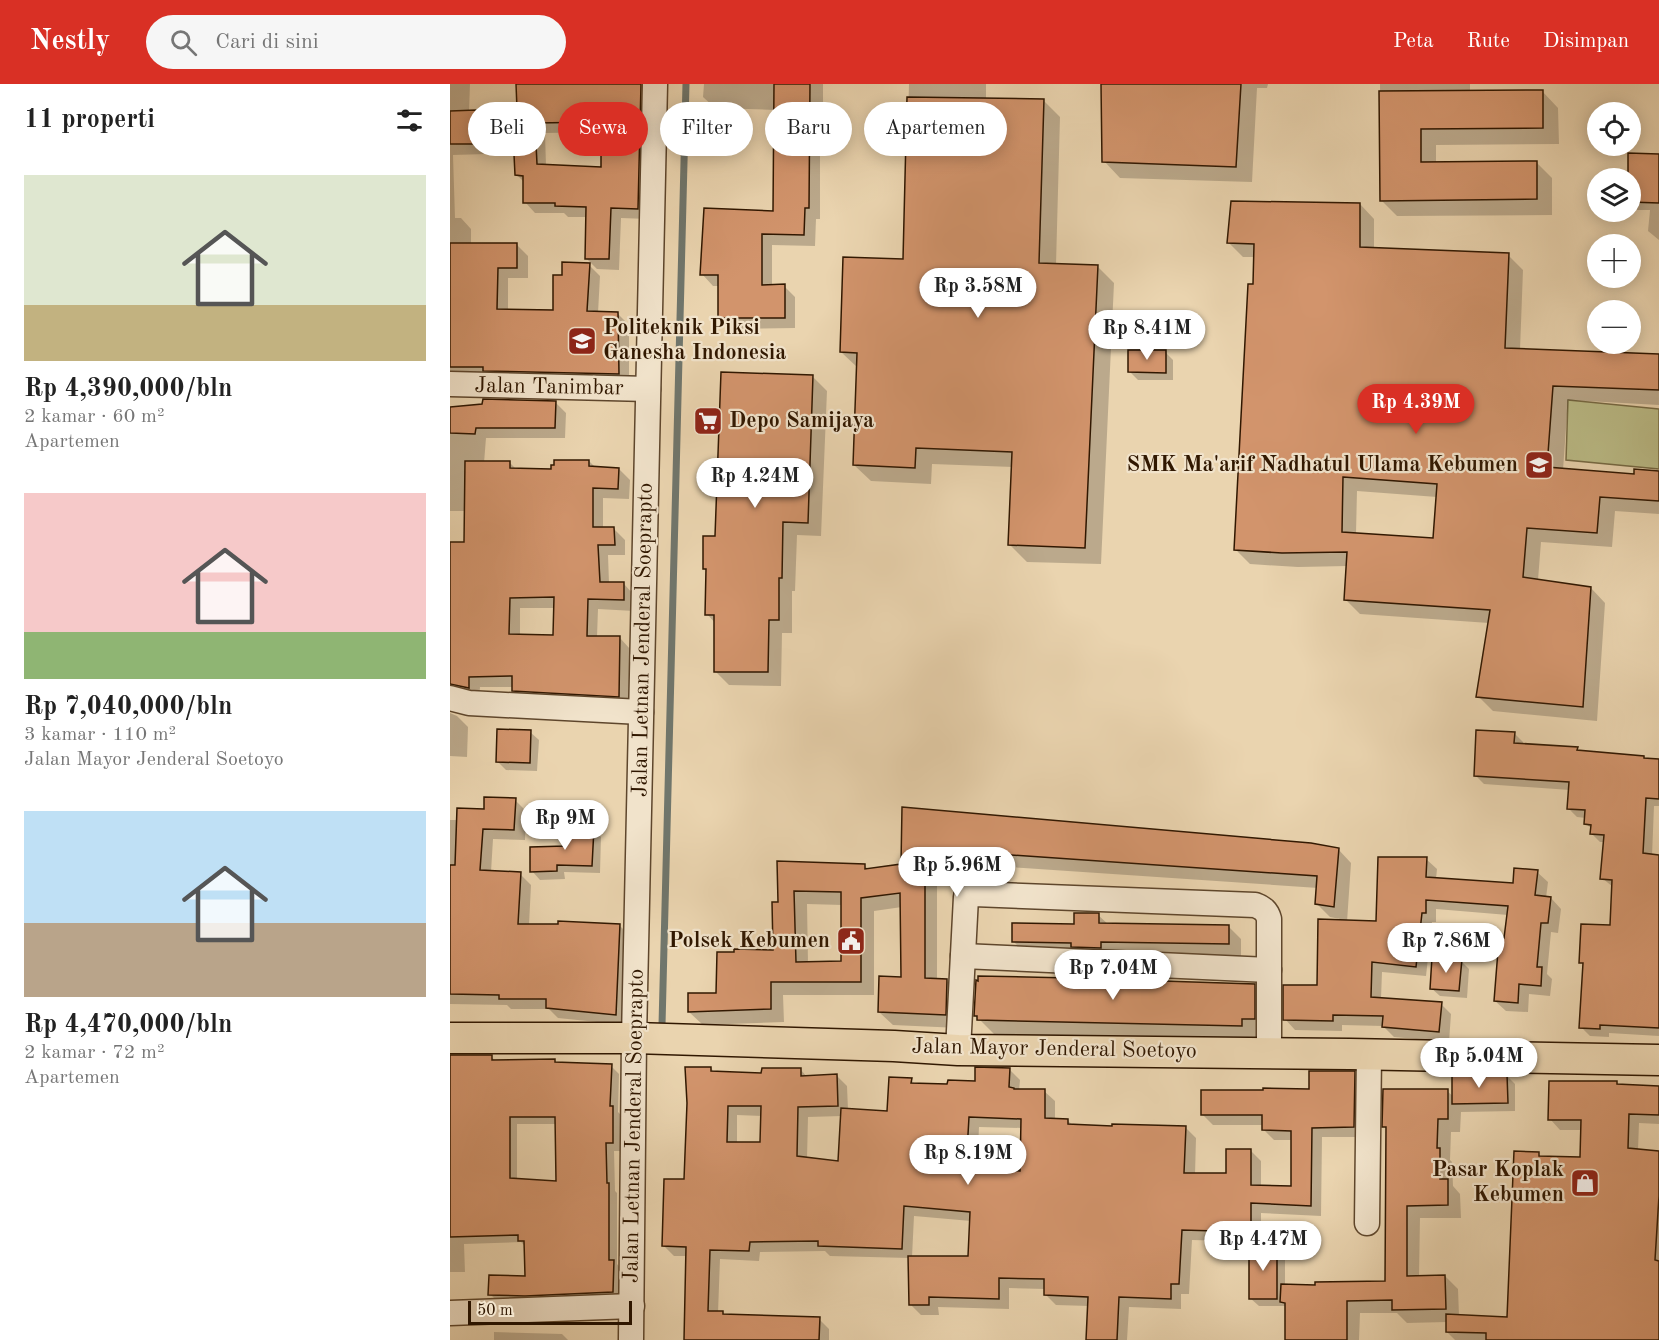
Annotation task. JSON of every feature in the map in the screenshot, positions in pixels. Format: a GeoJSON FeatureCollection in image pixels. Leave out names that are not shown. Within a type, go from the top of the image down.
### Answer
{"type":"FeatureCollection","features":[{"type":"Feature","properties":{"kind":"main road","name":"Jalan Mayor Jenderal Soetoyo"},"geometry":{"type":"LineString","coordinates":[[450,1038],[634,1038],[958,1050],[1369,1054],[1659,1060]]}},
{"type":"Feature","properties":{"kind":"street","name":"Jalan Letnan Jenderal Soeprapto"},"geometry":{"type":"LineString","coordinates":[[631,1340],[634,1038],[655,84]]}},
{"type":"Feature","properties":{"kind":"street","name":"Jalan Tanimbar"},"geometry":{"type":"LineString","coordinates":[[450,384],[648,389]]}},
{"type":"Feature","properties":{"kind":"street"},"geometry":{"type":"LineString","coordinates":[[450,698],[470,703],[641,712]]}},
{"type":"Feature","properties":{"kind":"street"},"geometry":{"type":"LineString","coordinates":[[958,1050],[966,897],[974,894],[1261,907],[1268,913],[1269,1053]]}},
{"type":"Feature","properties":{"kind":"street"},"geometry":{"type":"LineString","coordinates":[[963,956],[1269,970]]}},
{"type":"Feature","properties":{"kind":"street"},"geometry":{"type":"LineString","coordinates":[[1367,1224],[1369,1054]]}},
{"type":"Feature","properties":{"kind":"street"},"geometry":{"type":"LineString","coordinates":[[450,1313],[632,1306]]}},
{"type":"Feature","properties":{"kind":"green space"},"geometry":{"type":"Polygon","coordinates":[[[1568,400],[1659,409],[1659,469],[1566,460],[1568,400]]]}},
{"type":"Feature","properties":{"kind":"building"},"geometry":{"type":"Polygon","coordinates":[[[516,84],[641,84],[641,102],[558,102],[558,123],[546,123],[546,102],[517,102],[516,84]]]}},
{"type":"Feature","properties":{"kind":"building"},"geometry":{"type":"Polygon","coordinates":[[[774,84],[810,84],[810,102],[774,102],[774,84]]]}},
{"type":"Feature","properties":{"kind":"building"},"geometry":{"type":"Polygon","coordinates":[[[1101,84],[1241,84],[1236,167],[1102,162],[1101,84]]]}},
{"type":"Feature","properties":{"kind":"building"},"geometry":{"type":"Polygon","coordinates":[[[1543,90],[1543,128],[1421,129],[1421,162],[1537,161],[1537,199],[1380,201],[1379,91],[1543,90]]]}},
{"type":"Feature","properties":{"kind":"building"},"geometry":{"type":"Polygon","coordinates":[[[907,97],[1044,99],[1039,263],[1098,265],[1085,548],[1008,545],[1012,452],[916,448],[915,468],[853,465],[857,353],[840,352],[843,257],[903,259],[906,156],[1007,156],[1007,102],[907,102],[907,97]]]}},
{"type":"Feature","properties":{"kind":"building"},"geometry":{"type":"Polygon","coordinates":[[[468,110],[468,144],[450,144],[450,111],[468,110]]]}},
{"type":"Feature","properties":{"kind":"building"},"geometry":{"type":"Polygon","coordinates":[[[1659,154],[1659,203],[1641,202],[1641,168],[1628,168],[1628,156],[1659,154]]]}},
{"type":"Feature","properties":{"kind":"building"},"geometry":{"type":"Polygon","coordinates":[[[514,156],[537,156],[537,164],[601,167],[601,156],[639,156],[638,209],[611,208],[609,259],[585,259],[586,207],[555,206],[555,203],[523,203],[523,176],[515,175],[514,156]]]}},
{"type":"Feature","properties":{"kind":"building"},"geometry":{"type":"Polygon","coordinates":[[[773,156],[809,156],[809,208],[805,208],[804,235],[762,234],[762,285],[785,284],[785,318],[718,318],[718,275],[700,275],[704,208],[773,211],[773,156]]]}},
{"type":"Feature","properties":{"kind":"building"},"geometry":{"type":"Polygon","coordinates":[[[1231,201],[1360,203],[1360,247],[1509,253],[1505,348],[1587,351],[1587,354],[1659,354],[1659,390],[1553,386],[1547,467],[1634,474],[1634,469],[1659,471],[1659,501],[1600,497],[1597,533],[1527,528],[1523,577],[1591,587],[1583,707],[1476,697],[1490,610],[1344,600],[1347,552],[1282,553],[1234,550],[1248,284],[1253,284],[1254,244],[1227,243],[1231,201]],[[1343,477],[1342,532],[1433,538],[1437,484],[1343,477]]]}},
{"type":"Feature","properties":{"kind":"building"},"geometry":{"type":"Polygon","coordinates":[[[450,243],[517,243],[517,268],[498,268],[497,309],[553,310],[553,275],[562,275],[562,262],[590,263],[587,311],[618,312],[619,374],[483,371],[483,367],[450,367],[450,243]]]}},
{"type":"Feature","properties":{"kind":"building"},"geometry":{"type":"Polygon","coordinates":[[[1128,350],[1166,350],[1166,373],[1128,372],[1128,350]]]}},
{"type":"Feature","properties":{"kind":"building"},"geometry":{"type":"Polygon","coordinates":[[[721,372],[813,375],[808,523],[783,522],[779,620],[769,620],[768,672],[714,672],[714,615],[705,615],[706,569],[703,569],[703,536],[715,536],[721,372]]]}},
{"type":"Feature","properties":{"kind":"building"},"geometry":{"type":"Polygon","coordinates":[[[483,399],[556,401],[555,428],[476,428],[475,434],[450,433],[450,407],[482,404],[483,399]]]}},
{"type":"Feature","properties":{"kind":"building"},"geometry":{"type":"Polygon","coordinates":[[[554,460],[589,460],[589,466],[619,468],[618,489],[593,488],[593,527],[614,527],[615,545],[598,545],[600,582],[624,582],[624,600],[588,599],[587,636],[620,636],[619,697],[512,691],[512,676],[469,677],[469,688],[450,684],[450,542],[464,542],[465,461],[510,461],[510,468],[551,469],[551,465],[554,465],[554,460]],[[554,597],[510,598],[509,634],[553,635],[554,597]]]}},
{"type":"Feature","properties":{"kind":"building"},"geometry":{"type":"Polygon","coordinates":[[[497,729],[531,730],[530,763],[496,762],[497,729]]]}},
{"type":"Feature","properties":{"kind":"building"},"geometry":{"type":"Polygon","coordinates":[[[1476,730],[1515,732],[1514,743],[1578,747],[1577,750],[1659,759],[1659,799],[1646,798],[1643,853],[1659,855],[1659,1028],[1600,1025],[1600,1029],[1579,1028],[1583,963],[1579,963],[1581,924],[1610,925],[1612,880],[1600,879],[1604,835],[1590,834],[1591,825],[1584,824],[1585,810],[1567,809],[1569,782],[1474,776],[1476,730]]]}},
{"type":"Feature","properties":{"kind":"building"},"geometry":{"type":"Polygon","coordinates":[[[484,797],[516,798],[514,830],[483,829],[480,870],[521,872],[518,924],[558,924],[558,921],[620,924],[616,1015],[546,1008],[546,999],[499,999],[499,995],[450,994],[450,865],[455,865],[457,808],[484,809],[484,797]]]}},
{"type":"Feature","properties":{"kind":"building"},"geometry":{"type":"Polygon","coordinates":[[[902,807],[1311,843],[1339,848],[1334,907],[1315,904],[1317,876],[925,849],[925,978],[947,979],[946,1015],[878,1012],[879,976],[901,977],[900,893],[861,898],[861,982],[771,982],[771,1009],[688,1012],[688,993],[716,993],[717,952],[734,952],[734,949],[773,950],[772,902],[778,902],[777,861],[865,864],[865,869],[901,864],[902,807]],[[794,891],[796,962],[841,961],[841,892],[794,891]]]}},
{"type":"Feature","properties":{"kind":"building"},"geometry":{"type":"Polygon","coordinates":[[[566,826],[594,828],[592,866],[557,865],[557,871],[530,872],[530,847],[565,846],[566,826]]]}},
{"type":"Feature","properties":{"kind":"building"},"geometry":{"type":"Polygon","coordinates":[[[1378,857],[1427,857],[1426,877],[1513,883],[1514,868],[1538,870],[1535,895],[1551,897],[1548,923],[1541,923],[1537,967],[1542,967],[1541,986],[1519,984],[1518,1003],[1494,1001],[1499,938],[1504,938],[1508,906],[1426,900],[1426,913],[1422,913],[1416,967],[1372,962],[1371,997],[1442,1002],[1439,1032],[1382,1027],[1383,1016],[1333,1015],[1333,1021],[1283,1020],[1283,985],[1317,985],[1318,919],[1376,921],[1378,857]]]}},
{"type":"Feature","properties":{"kind":"building"},"geometry":{"type":"Polygon","coordinates":[[[1074,913],[1099,913],[1099,923],[1229,925],[1229,944],[1101,942],[1101,948],[1071,947],[1071,943],[1012,942],[1012,923],[1074,924],[1074,913]]]}},
{"type":"Feature","properties":{"kind":"building"},"geometry":{"type":"Polygon","coordinates":[[[1432,957],[1462,959],[1459,991],[1430,989],[1432,957]]]}},
{"type":"Feature","properties":{"kind":"building"},"geometry":{"type":"Polygon","coordinates":[[[1070,975],[1100,977],[1100,979],[1255,984],[1255,1019],[1242,1019],[1242,1026],[977,1020],[977,1016],[974,1016],[978,976],[1070,978],[1070,975]]]}},
{"type":"Feature","properties":{"kind":"building"},"geometry":{"type":"Polygon","coordinates":[[[450,1055],[492,1055],[492,1060],[555,1059],[555,1062],[612,1064],[610,1106],[613,1106],[613,1143],[606,1143],[607,1183],[609,1183],[609,1260],[614,1260],[613,1292],[525,1296],[488,1295],[489,1275],[525,1276],[524,1241],[518,1241],[518,1235],[450,1237],[450,1055]],[[510,1117],[510,1178],[556,1181],[555,1117],[510,1117]]]}},
{"type":"Feature","properties":{"kind":"building"},"geometry":{"type":"Polygon","coordinates":[[[685,1067],[711,1067],[711,1071],[761,1073],[762,1068],[801,1068],[801,1076],[837,1074],[838,1106],[798,1107],[797,1156],[838,1161],[841,1108],[887,1111],[889,1077],[912,1078],[911,1083],[947,1084],[948,1080],[975,1081],[975,1067],[1010,1068],[1009,1087],[1045,1089],[1045,1118],[1068,1119],[1068,1124],[1186,1126],[1184,1173],[1226,1173],[1226,1149],[1251,1149],[1251,1185],[1291,1186],[1291,1131],[1262,1130],[1262,1115],[1201,1115],[1201,1090],[1309,1089],[1309,1071],[1355,1071],[1354,1127],[1312,1128],[1311,1206],[1251,1203],[1251,1232],[1182,1230],[1179,1284],[1171,1284],[1171,1299],[1119,1297],[1117,1340],[1086,1340],[1088,1297],[1044,1295],[1044,1279],[999,1278],[999,1299],[929,1297],[929,1305],[909,1305],[908,1256],[968,1256],[970,1212],[904,1206],[902,1249],[818,1246],[818,1241],[750,1242],[749,1251],[710,1250],[708,1311],[723,1311],[723,1314],[820,1317],[819,1340],[684,1340],[686,1247],[662,1246],[664,1179],[684,1179],[687,1103],[685,1067]],[[728,1106],[727,1142],[760,1142],[761,1106],[728,1106]],[[969,1117],[966,1169],[1020,1171],[1021,1119],[969,1117]]]}},
{"type":"Feature","properties":{"kind":"building"},"geometry":{"type":"Polygon","coordinates":[[[1452,1073],[1507,1074],[1508,1103],[1452,1104],[1452,1073]]]}},
{"type":"Feature","properties":{"kind":"building","name":"Pasar Koplak Kebumen"},"geometry":{"type":"Polygon","coordinates":[[[1549,1081],[1617,1081],[1617,1084],[1659,1086],[1659,1115],[1629,1114],[1628,1148],[1659,1151],[1655,1260],[1659,1261],[1659,1340],[1486,1340],[1486,1333],[1446,1332],[1446,1314],[1507,1317],[1514,1151],[1539,1152],[1539,1156],[1580,1157],[1581,1120],[1548,1120],[1549,1081]]]}},
{"type":"Feature","properties":{"kind":"building"},"geometry":{"type":"Polygon","coordinates":[[[1383,1089],[1448,1089],[1448,1119],[1438,1119],[1437,1148],[1440,1148],[1440,1179],[1448,1179],[1448,1205],[1407,1206],[1407,1276],[1445,1275],[1446,1309],[1392,1310],[1392,1300],[1347,1301],[1347,1340],[1285,1340],[1285,1303],[1280,1302],[1281,1284],[1315,1285],[1315,1282],[1385,1281],[1386,1127],[1382,1127],[1383,1089]]]}},
{"type":"Feature","properties":{"kind":"building"},"geometry":{"type":"Polygon","coordinates":[[[1249,1244],[1277,1244],[1277,1299],[1249,1299],[1249,1244]]]}},
{"type":"Feature","properties":{"kind":"waterway"},"geometry":{"type":"LineString","coordinates":[[662,1025],[686,84]]}},
{"type":"Feature","properties":{"kind":"place","name":"Politeknik Piksi Ganesha Indonesia"},"geometry":{"type":"Point","coordinates":[582,341]}},
{"type":"Feature","properties":{"kind":"place","name":"Depo Samijaya"},"geometry":{"type":"Point","coordinates":[708,421]}},
{"type":"Feature","properties":{"kind":"place","name":"SMK Ma'arif Nadhatul Ulama Kebumen"},"geometry":{"type":"Point","coordinates":[1539,465]}},
{"type":"Feature","properties":{"kind":"place","name":"Polsek Kebumen"},"geometry":{"type":"Point","coordinates":[851,941]}},
{"type":"Feature","properties":{"kind":"place","name":"Pasar Koplak Kebumen"},"geometry":{"type":"Point","coordinates":[1585,1183]}}]}
